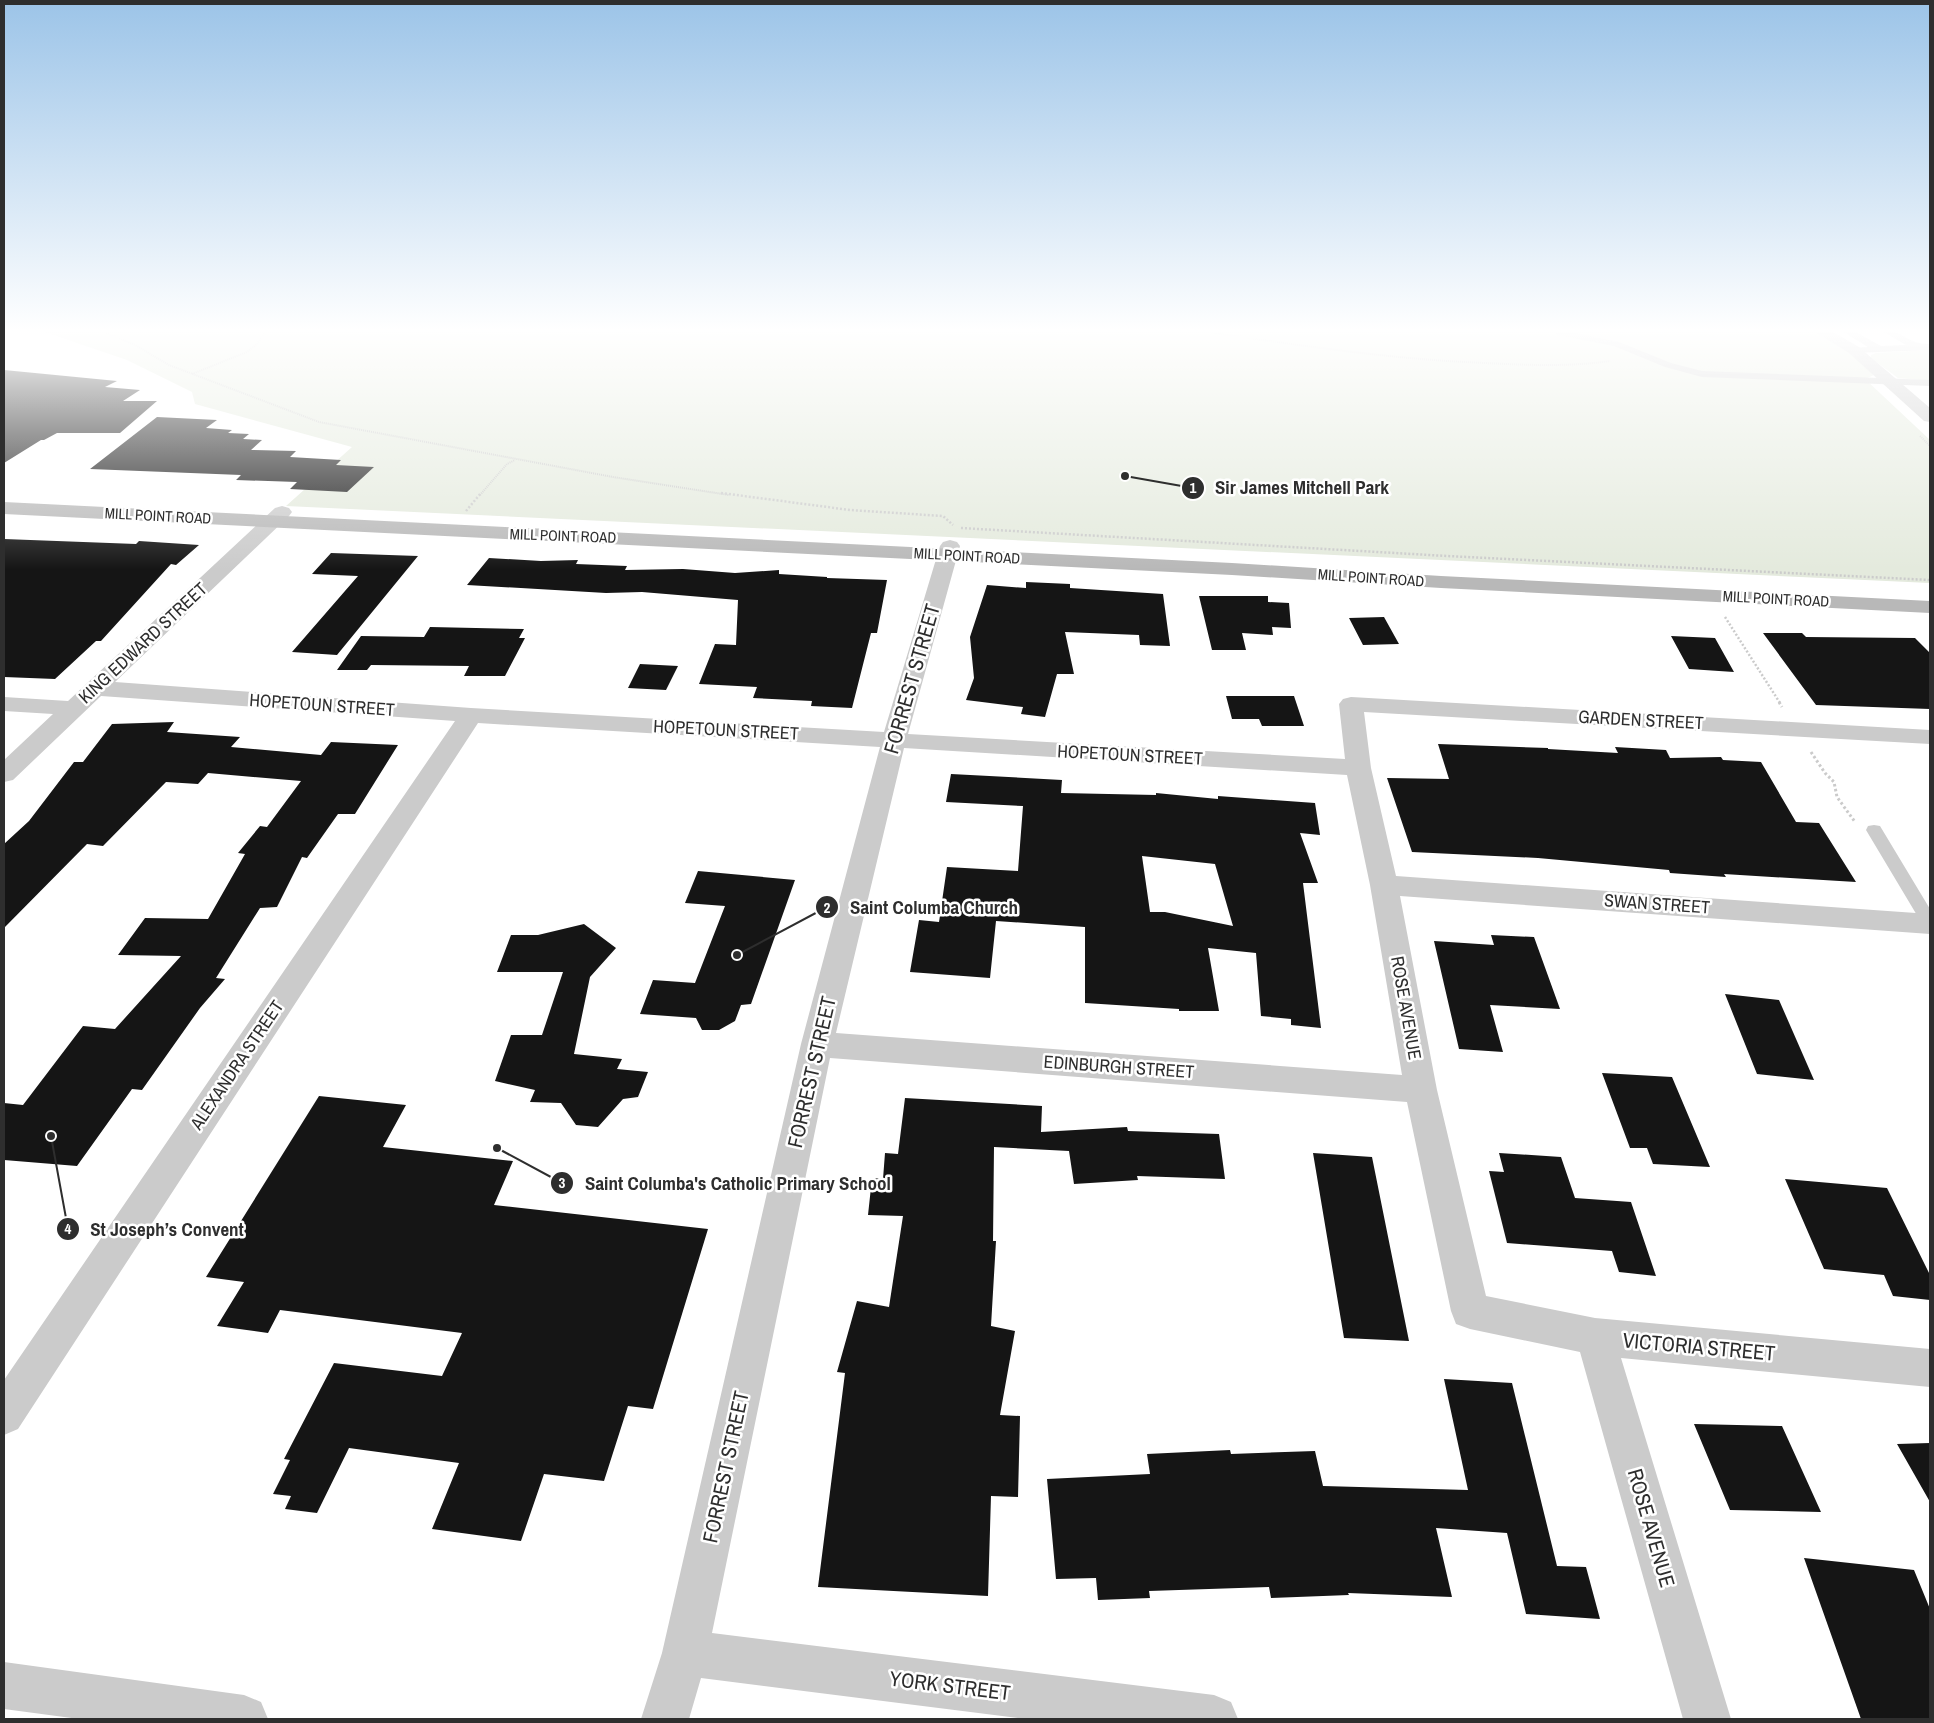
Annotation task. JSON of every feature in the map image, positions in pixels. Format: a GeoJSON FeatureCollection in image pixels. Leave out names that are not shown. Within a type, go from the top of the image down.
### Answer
{"type":"FeatureCollection","features":[{"type":"Feature","properties":{"kind":"main road","name":"MILL POINT ROAD"},"geometry":{"type":"LineString","coordinates":[[4,497],[277,517]]}},
{"type":"Feature","properties":{"kind":"main road","name":"MILL POINT ROAD"},"geometry":{"type":"LineString","coordinates":[[4,508],[277,517],[1930,596]]}},
{"type":"Feature","properties":{"kind":"main road","name":"MILL POINT ROAD"},"geometry":{"type":"LineString","coordinates":[[949,550],[1441,582],[1930,607]]}},
{"type":"Feature","properties":{"kind":"street","name":"KING EDWARD STREET"},"geometry":{"type":"LineString","coordinates":[[4,774],[277,517]]}},
{"type":"Feature","properties":{"kind":"street","name":"FORREST STREET"},"geometry":{"type":"LineString","coordinates":[[665,1719],[686,1653],[817,1044],[894,740],[949,550]]}},
{"type":"Feature","properties":{"kind":"street","name":"HOPETOUN STREET"},"geometry":{"type":"LineString","coordinates":[[94,688],[471,715],[1358,768]]}},
{"type":"Feature","properties":{"kind":"street"},"geometry":{"type":"LineString","coordinates":[[4,704],[73,708]]}},
{"type":"Feature","properties":{"kind":"street","name":"GARDEN STREET"},"geometry":{"type":"LineString","coordinates":[[1351,704],[1930,737]]}},
{"type":"Feature","properties":{"kind":"street","name":"ROSE AVENUE"},"geometry":{"type":"LineString","coordinates":[[1351,704],[1358,768],[1384,885],[1422,1090],[1470,1311]]}},
{"type":"Feature","properties":{"kind":"street","name":"ALEXANDRA STREET"},"geometry":{"type":"LineString","coordinates":[[4,1415],[471,715]]}},
{"type":"Feature","properties":{"kind":"street","name":"SWAN STREET"},"geometry":{"type":"LineString","coordinates":[[1384,885],[1930,924]]}},
{"type":"Feature","properties":{"kind":"street","name":"EDINBURGH STREET"},"geometry":{"type":"LineString","coordinates":[[817,1044],[1422,1090]]}},
{"type":"Feature","properties":{"kind":"street","name":"VICTORIA STREET"},"geometry":{"type":"LineString","coordinates":[[1470,1311],[1595,1337],[1930,1368]]}},
{"type":"Feature","properties":{"kind":"street","name":"ROSE AVENUE"},"geometry":{"type":"LineString","coordinates":[[1595,1337],[1707,1719]]}},
{"type":"Feature","properties":{"kind":"street","name":"YORK STREET"},"geometry":{"type":"LineString","coordinates":[[686,1653],[1214,1719]]}},
{"type":"Feature","properties":{"kind":"street"},"geometry":{"type":"LineString","coordinates":[[4,1684],[244,1719]]}},
{"type":"Feature","properties":{"kind":"lane"},"geometry":{"type":"LineString","coordinates":[[1874,830],[1930,924]]}},
{"type":"Feature","properties":{"kind":"path"},"geometry":{"type":"LineString","coordinates":[[286,409],[319,422],[516,460],[764,500],[850,510],[942,516],[956,528],[1447,556],[1930,580]]}},
{"type":"Feature","properties":{"kind":"path"},"geometry":{"type":"LineString","coordinates":[[465,512],[507,464],[516,460]]}},
{"type":"Feature","properties":{"kind":"shaded area"},"geometry":{"type":"Polygon","coordinates":[[[215,409],[1897,409],[1930,440],[1930,583],[286,506],[352,447],[215,409]]]}},
{"type":"Feature","properties":{"kind":"building"},"geometry":{"type":"Polygon","coordinates":[[[4,409],[147,409],[120,433],[57,433],[41,440],[4,463],[4,409]]]}},
{"type":"Feature","properties":{"kind":"building"},"geometry":{"type":"Polygon","coordinates":[[[157,417],[217,420],[206,428],[232,430],[228,433],[249,434],[243,439],[262,440],[251,450],[296,451],[290,457],[341,460],[336,465],[374,467],[347,492],[290,489],[297,482],[236,480],[241,475],[90,469],[157,417]]]}},
{"type":"Feature","properties":{"kind":"building"},"geometry":{"type":"Polygon","coordinates":[[[4,539],[136,544],[139,541],[199,545],[176,565],[171,564],[101,641],[96,641],[55,679],[4,677],[4,539]]]}},
{"type":"Feature","properties":{"kind":"building"},"geometry":{"type":"Polygon","coordinates":[[[331,553],[418,556],[337,655],[292,652],[358,576],[312,574],[331,553]]]}},
{"type":"Feature","properties":{"kind":"building"},"geometry":{"type":"Polygon","coordinates":[[[489,558],[541,561],[578,560],[576,564],[627,566],[625,570],[683,569],[735,573],[779,570],[779,574],[887,580],[877,633],[871,633],[852,708],[811,706],[812,701],[753,698],[757,687],[699,684],[715,644],[736,645],[738,600],[642,592],[606,593],[467,585],[489,558]]]}},
{"type":"Feature","properties":{"kind":"building"},"geometry":{"type":"Polygon","coordinates":[[[1026,582],[1070,584],[1070,588],[1163,594],[1170,646],[1140,645],[1139,635],[1065,632],[1074,674],[1057,674],[1045,717],[1021,714],[1023,707],[966,700],[974,678],[970,637],[987,585],[1026,588],[1026,582]]]}},
{"type":"Feature","properties":{"kind":"building"},"geometry":{"type":"Polygon","coordinates":[[[1199,596],[1268,596],[1268,602],[1289,603],[1291,628],[1272,627],[1273,635],[1242,633],[1246,650],[1212,650],[1199,596]]]}},
{"type":"Feature","properties":{"kind":"building"},"geometry":{"type":"Polygon","coordinates":[[[1384,617],[1399,644],[1363,645],[1349,618],[1384,617]]]}},
{"type":"Feature","properties":{"kind":"building"},"geometry":{"type":"Polygon","coordinates":[[[430,627],[524,629],[519,638],[525,638],[505,676],[464,676],[469,666],[371,665],[367,670],[337,670],[361,636],[424,637],[430,627]]]}},
{"type":"Feature","properties":{"kind":"building"},"geometry":{"type":"Polygon","coordinates":[[[1763,633],[1802,633],[1806,637],[1915,638],[1930,653],[1930,709],[1816,705],[1763,633]]]}},
{"type":"Feature","properties":{"kind":"building"},"geometry":{"type":"Polygon","coordinates":[[[1671,636],[1715,638],[1734,672],[1689,669],[1671,636]]]}},
{"type":"Feature","properties":{"kind":"building"},"geometry":{"type":"Polygon","coordinates":[[[640,664],[678,666],[666,690],[628,688],[640,664]]]}},
{"type":"Feature","properties":{"kind":"building"},"geometry":{"type":"Polygon","coordinates":[[[1226,696],[1294,696],[1304,726],[1262,726],[1259,719],[1232,719],[1226,696]]]}},
{"type":"Feature","properties":{"kind":"building"},"geometry":{"type":"Polygon","coordinates":[[[174,722],[167,732],[240,737],[231,747],[321,755],[331,742],[398,745],[355,814],[338,814],[307,858],[302,857],[277,907],[260,908],[216,978],[225,979],[200,1008],[142,1090],[132,1089],[77,1166],[4,1160],[4,1103],[23,1105],[83,1026],[115,1029],[181,956],[118,955],[145,918],[208,919],[245,854],[238,853],[260,826],[267,827],[301,781],[208,773],[198,784],[166,782],[103,846],[87,844],[4,928],[4,844],[29,821],[74,762],[83,762],[112,724],[174,722]]]}},
{"type":"Feature","properties":{"kind":"building"},"geometry":{"type":"Polygon","coordinates":[[[1438,744],[1618,753],[1615,747],[1666,750],[1670,758],[1721,757],[1723,760],[1761,762],[1796,822],[1819,823],[1856,882],[1724,874],[1726,877],[1670,873],[1669,870],[1538,858],[1412,852],[1387,778],[1449,779],[1438,744]]]}},
{"type":"Feature","properties":{"kind":"building"},"geometry":{"type":"Polygon","coordinates":[[[951,774],[1062,780],[1061,793],[1156,795],[1156,793],[1218,799],[1218,796],[1315,803],[1320,835],[1300,833],[1318,883],[1303,883],[1321,1028],[1291,1025],[1291,1019],[1261,1016],[1256,953],[1208,948],[1219,1011],[1179,1011],[1179,1009],[1085,1003],[1085,927],[996,921],[990,978],[910,972],[919,920],[939,922],[947,867],[1018,871],[1023,806],[946,802],[951,774]],[[1142,856],[1150,912],[1165,912],[1233,926],[1215,864],[1142,856]]]}},
{"type":"Feature","properties":{"kind":"building"},"geometry":{"type":"Polygon","coordinates":[[[698,871],[795,880],[751,1004],[741,1005],[735,1021],[719,1030],[702,1030],[696,1018],[640,1014],[653,980],[695,983],[725,906],[685,903],[698,871]]]}},
{"type":"Feature","properties":{"kind":"building"},"geometry":{"type":"Polygon","coordinates":[[[584,924],[616,948],[590,977],[574,1054],[622,1059],[617,1069],[648,1072],[638,1097],[623,1099],[598,1127],[576,1125],[561,1103],[530,1102],[535,1090],[495,1081],[511,1035],[542,1035],[563,972],[497,972],[511,935],[538,935],[584,924]]]}},
{"type":"Feature","properties":{"kind":"building"},"geometry":{"type":"Polygon","coordinates":[[[1491,935],[1534,937],[1560,1009],[1490,1005],[1503,1052],[1459,1049],[1434,941],[1494,945],[1491,935]]]}},
{"type":"Feature","properties":{"kind":"building"},"geometry":{"type":"Polygon","coordinates":[[[1725,994],[1779,1000],[1814,1080],[1757,1074],[1725,994]]]}},
{"type":"Feature","properties":{"kind":"building"},"geometry":{"type":"Polygon","coordinates":[[[1602,1073],[1672,1077],[1710,1167],[1653,1164],[1647,1148],[1630,1148],[1602,1073]]]}},
{"type":"Feature","properties":{"kind":"building"},"geometry":{"type":"Polygon","coordinates":[[[319,1096],[406,1105],[383,1147],[513,1161],[494,1205],[708,1229],[653,1409],[628,1406],[604,1481],[544,1474],[521,1541],[432,1529],[459,1463],[349,1448],[317,1513],[285,1509],[291,1496],[273,1494],[290,1460],[284,1459],[334,1363],[442,1376],[462,1333],[280,1310],[268,1333],[217,1326],[244,1282],[206,1277],[319,1096]]]}},
{"type":"Feature","properties":{"kind":"building"},"geometry":{"type":"Polygon","coordinates":[[[905,1098],[1042,1106],[1041,1132],[1127,1127],[1128,1131],[1219,1134],[1225,1179],[1137,1176],[1138,1180],[1074,1184],[1069,1151],[994,1147],[993,1241],[996,1241],[991,1326],[1015,1331],[1000,1415],[1020,1416],[1018,1497],[991,1496],[988,1596],[818,1587],[845,1373],[837,1372],[857,1301],[889,1307],[903,1216],[868,1215],[872,1178],[883,1179],[885,1153],[898,1154],[905,1098]]]}},
{"type":"Feature","properties":{"kind":"building"},"geometry":{"type":"Polygon","coordinates":[[[1313,1153],[1372,1157],[1409,1341],[1344,1338],[1313,1153]]]}},
{"type":"Feature","properties":{"kind":"building"},"geometry":{"type":"Polygon","coordinates":[[[1499,1153],[1561,1157],[1575,1198],[1631,1202],[1656,1276],[1619,1272],[1612,1251],[1507,1243],[1489,1171],[1504,1172],[1499,1153]]]}},
{"type":"Feature","properties":{"kind":"building"},"geometry":{"type":"Polygon","coordinates":[[[1785,1179],[1887,1188],[1930,1275],[1930,1300],[1893,1296],[1884,1275],[1824,1269],[1785,1179]]]}},
{"type":"Feature","properties":{"kind":"building"},"geometry":{"type":"Polygon","coordinates":[[[1444,1379],[1512,1383],[1557,1566],[1586,1567],[1600,1619],[1526,1614],[1507,1533],[1436,1528],[1452,1597],[1348,1593],[1349,1595],[1271,1598],[1269,1587],[1149,1591],[1150,1598],[1098,1600],[1096,1578],[1056,1579],[1047,1479],[1150,1474],[1147,1454],[1230,1450],[1231,1454],[1315,1451],[1323,1486],[1468,1490],[1444,1379]]]}},
{"type":"Feature","properties":{"kind":"building"},"geometry":{"type":"Polygon","coordinates":[[[1694,1424],[1782,1426],[1821,1512],[1730,1510],[1694,1424]]]}},
{"type":"Feature","properties":{"kind":"building"},"geometry":{"type":"Polygon","coordinates":[[[1930,1443],[1930,1502],[1897,1444],[1930,1443]]]}},
{"type":"Feature","properties":{"kind":"building"},"geometry":{"type":"Polygon","coordinates":[[[1804,1558],[1914,1570],[1930,1609],[1930,1719],[1861,1719],[1804,1558]]]}},
{"type":"Feature","properties":{"kind":"place","name":"Sir James Mitchell Park"},"geometry":{"type":"Point","coordinates":[1125,476]}},
{"type":"Feature","properties":{"kind":"place","name":"Saint Columba Church"},"geometry":{"type":"Point","coordinates":[737,955]}},
{"type":"Feature","properties":{"kind":"place","name":"St Joseph’s Convent"},"geometry":{"type":"Point","coordinates":[51,1136]}},
{"type":"Feature","properties":{"kind":"place","name":"Saint Columba's Catholic Primary School"},"geometry":{"type":"Point","coordinates":[497,1148]}}]}
